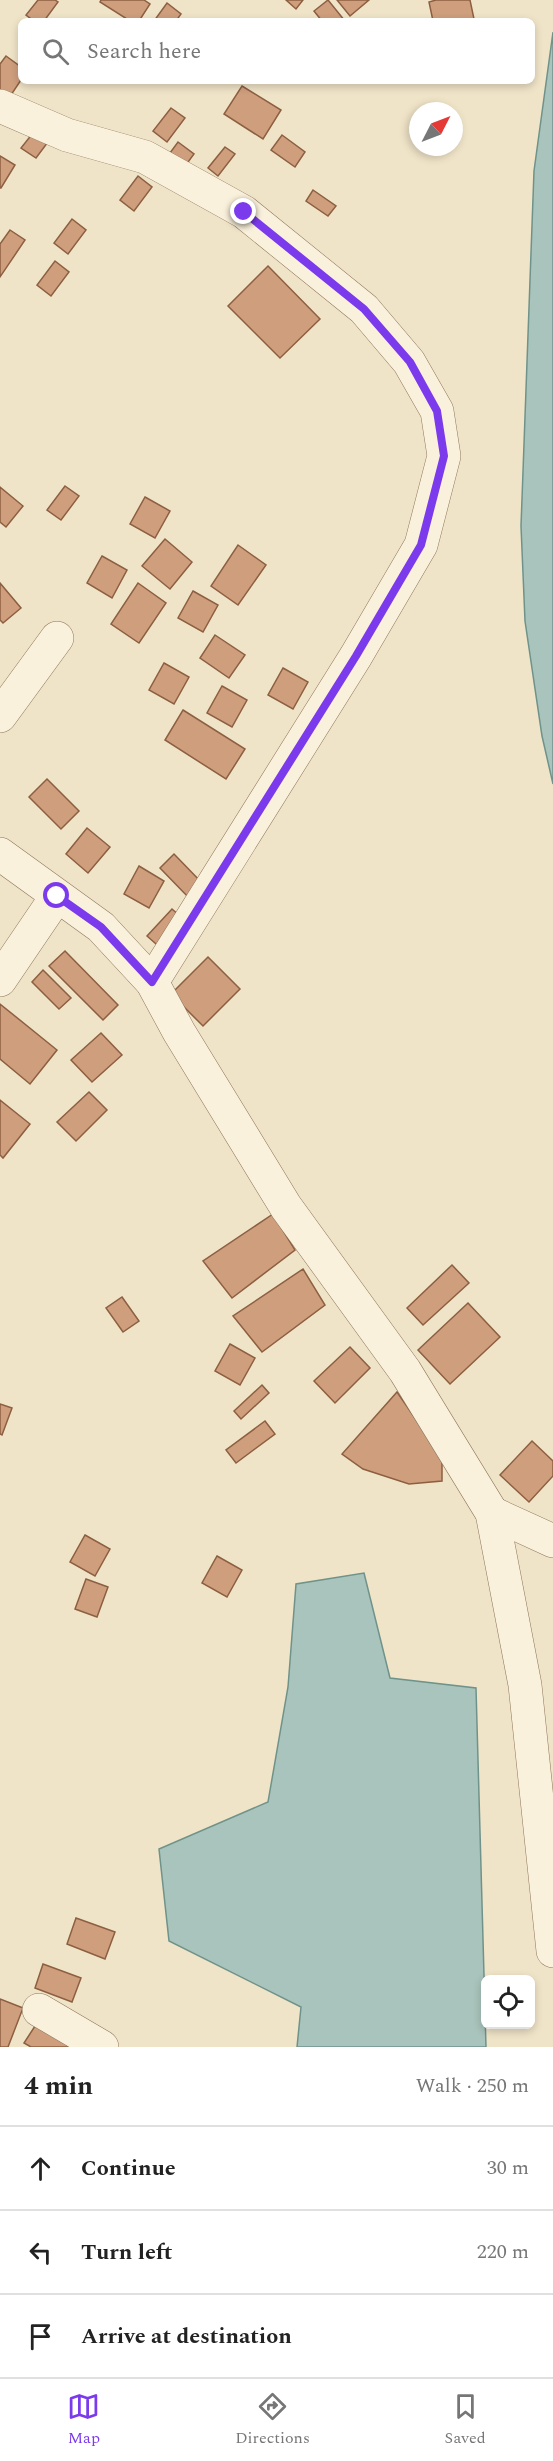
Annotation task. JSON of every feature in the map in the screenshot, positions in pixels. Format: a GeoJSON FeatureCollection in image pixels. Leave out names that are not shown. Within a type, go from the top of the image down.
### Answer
{"type":"FeatureCollection","features":[{"type":"Feature","properties":{"kind":"street"},"geometry":{"type":"LineString","coordinates":[[0,106],[67,135],[145,157],[244,212],[364,309],[410,362],[437,411],[444,456],[421,545],[356,656],[152,982]]}},
{"type":"Feature","properties":{"kind":"street"},"geometry":{"type":"LineString","coordinates":[[0,716],[57,638]]}},
{"type":"Feature","properties":{"kind":"street"},"geometry":{"type":"LineString","coordinates":[[0,854],[101,927],[152,982],[179,1032],[286,1207],[405,1371],[492,1513],[525,1685],[553,1951]]}},
{"type":"Feature","properties":{"kind":"street"},"geometry":{"type":"LineString","coordinates":[[0,980],[57,896]]}},
{"type":"Feature","properties":{"kind":"street"},"geometry":{"type":"LineString","coordinates":[[492,1513],[553,1541]]}},
{"type":"Feature","properties":{"kind":"street"},"geometry":{"type":"LineString","coordinates":[[39,2010],[102,2047]]}},
{"type":"Feature","properties":{"kind":"water"},"geometry":{"type":"Polygon","coordinates":[[[553,32],[553,784],[542,736],[525,621],[521,526],[534,171],[553,32]]]}},
{"type":"Feature","properties":{"kind":"water"},"geometry":{"type":"Polygon","coordinates":[[[364,1573],[390,1678],[476,1688],[484,1975],[481,1975],[481,2029],[485,2029],[486,2047],[297,2047],[301,2007],[169,1941],[159,1849],[268,1802],[288,1687],[296,1584],[364,1573]]]}},
{"type":"Feature","properties":{"kind":"building"},"geometry":{"type":"Polygon","coordinates":[[[38,0],[58,2],[46,18],[30,18],[26,15],[38,0]]]}},
{"type":"Feature","properties":{"kind":"building"},"geometry":{"type":"Polygon","coordinates":[[[101,0],[144,0],[150,4],[141,18],[125,18],[100,2],[101,0]]]}},
{"type":"Feature","properties":{"kind":"building"},"geometry":{"type":"Polygon","coordinates":[[[286,0],[303,0],[296,9],[286,0]]]}},
{"type":"Feature","properties":{"kind":"building"},"geometry":{"type":"Polygon","coordinates":[[[328,0],[343,18],[320,18],[314,11],[328,0]]]}},
{"type":"Feature","properties":{"kind":"building"},"geometry":{"type":"Polygon","coordinates":[[[337,0],[369,0],[350,16],[337,0]]]}},
{"type":"Feature","properties":{"kind":"building"},"geometry":{"type":"Polygon","coordinates":[[[470,0],[474,18],[432,18],[429,2],[470,0]]]}},
{"type":"Feature","properties":{"kind":"building"},"geometry":{"type":"Polygon","coordinates":[[[167,3],[181,14],[178,18],[156,18],[167,3]]]}},
{"type":"Feature","properties":{"kind":"building"},"geometry":{"type":"Polygon","coordinates":[[[6,56],[18,65],[18,84],[5,104],[0,100],[0,64],[6,56]]]}},
{"type":"Feature","properties":{"kind":"building"},"geometry":{"type":"Polygon","coordinates":[[[242,86],[281,110],[263,139],[224,114],[242,86]]]}},
{"type":"Feature","properties":{"kind":"building"},"geometry":{"type":"Polygon","coordinates":[[[171,108],[185,118],[167,142],[153,131],[171,108]]]}},
{"type":"Feature","properties":{"kind":"building"},"geometry":{"type":"Polygon","coordinates":[[[40,124],[54,134],[36,158],[21,148],[40,124]]]}},
{"type":"Feature","properties":{"kind":"building"},"geometry":{"type":"Polygon","coordinates":[[[282,135],[305,152],[295,167],[271,150],[282,135]]]}},
{"type":"Feature","properties":{"kind":"building"},"geometry":{"type":"Polygon","coordinates":[[[178,142],[194,154],[180,173],[164,161],[178,142]]]}},
{"type":"Feature","properties":{"kind":"building"},"geometry":{"type":"Polygon","coordinates":[[[225,147],[235,154],[218,176],[208,168],[225,147]]]}},
{"type":"Feature","properties":{"kind":"building"},"geometry":{"type":"Polygon","coordinates":[[[0,156],[15,165],[1,188],[0,188],[0,156]]]}},
{"type":"Feature","properties":{"kind":"building"},"geometry":{"type":"Polygon","coordinates":[[[138,176],[152,187],[134,211],[120,200],[138,176]]]}},
{"type":"Feature","properties":{"kind":"building"},"geometry":{"type":"Polygon","coordinates":[[[313,190],[336,206],[328,216],[306,201],[313,190]]]}},
{"type":"Feature","properties":{"kind":"building"},"geometry":{"type":"Polygon","coordinates":[[[72,219],[86,230],[68,254],[54,243],[72,219]]]}},
{"type":"Feature","properties":{"kind":"building"},"geometry":{"type":"Polygon","coordinates":[[[10,230],[25,240],[0,277],[0,244],[10,230]]]}},
{"type":"Feature","properties":{"kind":"building"},"geometry":{"type":"Polygon","coordinates":[[[55,261],[69,272],[51,296],[37,285],[55,261]]]}},
{"type":"Feature","properties":{"kind":"building"},"geometry":{"type":"Polygon","coordinates":[[[268,266],[320,319],[280,358],[228,306],[268,266]]]}},
{"type":"Feature","properties":{"kind":"building"},"geometry":{"type":"Polygon","coordinates":[[[65,486],[79,496],[61,520],[47,510],[65,486]]]}},
{"type":"Feature","properties":{"kind":"building"},"geometry":{"type":"Polygon","coordinates":[[[0,487],[23,506],[6,527],[0,522],[0,487]]]}},
{"type":"Feature","properties":{"kind":"building"},"geometry":{"type":"Polygon","coordinates":[[[145,497],[170,511],[155,538],[130,524],[145,497]]]}},
{"type":"Feature","properties":{"kind":"building"},"geometry":{"type":"Polygon","coordinates":[[[165,539],[192,562],[170,589],[142,566],[165,539]]]}},
{"type":"Feature","properties":{"kind":"building"},"geometry":{"type":"Polygon","coordinates":[[[238,545],[266,565],[238,605],[211,586],[238,545]]]}},
{"type":"Feature","properties":{"kind":"building"},"geometry":{"type":"Polygon","coordinates":[[[102,556],[127,570],[112,598],[87,583],[102,556]]]}},
{"type":"Feature","properties":{"kind":"building"},"geometry":{"type":"Polygon","coordinates":[[[0,583],[21,608],[3,623],[0,620],[0,583]]]}},
{"type":"Feature","properties":{"kind":"building"},"geometry":{"type":"Polygon","coordinates":[[[138,583],[166,603],[139,643],[111,624],[138,583]]]}},
{"type":"Feature","properties":{"kind":"building"},"geometry":{"type":"Polygon","coordinates":[[[193,591],[218,605],[203,632],[178,618],[193,591]]]}},
{"type":"Feature","properties":{"kind":"building"},"geometry":{"type":"Polygon","coordinates":[[[215,635],[245,655],[229,678],[200,658],[215,635]]]}},
{"type":"Feature","properties":{"kind":"building"},"geometry":{"type":"Polygon","coordinates":[[[164,663],[189,677],[174,704],[149,690],[164,663]]]}},
{"type":"Feature","properties":{"kind":"building"},"geometry":{"type":"Polygon","coordinates":[[[283,668],[308,682],[293,709],[268,695],[283,668]]]}},
{"type":"Feature","properties":{"kind":"building"},"geometry":{"type":"Polygon","coordinates":[[[222,686],[247,700],[232,727],[207,713],[222,686]]]}},
{"type":"Feature","properties":{"kind":"building"},"geometry":{"type":"Polygon","coordinates":[[[183,710],[245,749],[226,779],[165,740],[183,710]]]}},
{"type":"Feature","properties":{"kind":"building"},"geometry":{"type":"Polygon","coordinates":[[[47,779],[79,811],[61,829],[29,797],[47,779]]]}},
{"type":"Feature","properties":{"kind":"building"},"geometry":{"type":"Polygon","coordinates":[[[87,828],[110,847],[88,873],[66,854],[87,828]]]}},
{"type":"Feature","properties":{"kind":"building"},"geometry":{"type":"Polygon","coordinates":[[[174,854],[204,885],[190,899],[160,868],[174,854]]]}},
{"type":"Feature","properties":{"kind":"building"},"geometry":{"type":"Polygon","coordinates":[[[139,866],[164,881],[149,908],[124,894],[139,866]]]}},
{"type":"Feature","properties":{"kind":"building"},"geometry":{"type":"Polygon","coordinates":[[[172,909],[188,923],[164,951],[147,936],[172,909]]]}},
{"type":"Feature","properties":{"kind":"building"},"geometry":{"type":"Polygon","coordinates":[[[65,951],[118,1005],[103,1020],[49,966],[65,951]]]}},
{"type":"Feature","properties":{"kind":"building"},"geometry":{"type":"Polygon","coordinates":[[[208,957],[240,989],[203,1026],[171,994],[208,957]]]}},
{"type":"Feature","properties":{"kind":"building"},"geometry":{"type":"Polygon","coordinates":[[[43,970],[71,998],[59,1009],[32,982],[43,970]]]}},
{"type":"Feature","properties":{"kind":"building"},"geometry":{"type":"Polygon","coordinates":[[[0,1004],[57,1050],[30,1084],[0,1059],[0,1004]]]}},
{"type":"Feature","properties":{"kind":"building"},"geometry":{"type":"Polygon","coordinates":[[[101,1033],[122,1055],[92,1082],[71,1060],[101,1033]]]}},
{"type":"Feature","properties":{"kind":"building"},"geometry":{"type":"Polygon","coordinates":[[[89,1092],[107,1110],[76,1141],[57,1122],[89,1092]]]}},
{"type":"Feature","properties":{"kind":"building"},"geometry":{"type":"Polygon","coordinates":[[[0,1100],[30,1124],[3,1158],[0,1155],[0,1100]]]}},
{"type":"Feature","properties":{"kind":"building"},"geometry":{"type":"Polygon","coordinates":[[[273,1214],[295,1250],[232,1298],[203,1261],[273,1214]]]}},
{"type":"Feature","properties":{"kind":"building"},"geometry":{"type":"Polygon","coordinates":[[[452,1265],[469,1283],[423,1325],[407,1308],[452,1265]]]}},
{"type":"Feature","properties":{"kind":"building"},"geometry":{"type":"Polygon","coordinates":[[[303,1269],[325,1305],[262,1352],[233,1316],[303,1269]]]}},
{"type":"Feature","properties":{"kind":"building"},"geometry":{"type":"Polygon","coordinates":[[[122,1297],[139,1321],[123,1332],[106,1308],[122,1297]]]}},
{"type":"Feature","properties":{"kind":"building"},"geometry":{"type":"Polygon","coordinates":[[[468,1303],[500,1337],[450,1384],[418,1350],[468,1303]]]}},
{"type":"Feature","properties":{"kind":"building"},"geometry":{"type":"Polygon","coordinates":[[[230,1344],[255,1358],[240,1385],[215,1371],[230,1344]]]}},
{"type":"Feature","properties":{"kind":"building"},"geometry":{"type":"Polygon","coordinates":[[[350,1347],[370,1368],[335,1403],[314,1381],[350,1347]]]}},
{"type":"Feature","properties":{"kind":"building"},"geometry":{"type":"Polygon","coordinates":[[[262,1385],[269,1393],[241,1419],[234,1411],[262,1385]]]}},
{"type":"Feature","properties":{"kind":"building"},"geometry":{"type":"Polygon","coordinates":[[[397,1392],[442,1457],[442,1481],[409,1484],[363,1469],[342,1454],[397,1392]]]}},
{"type":"Feature","properties":{"kind":"building"},"geometry":{"type":"Polygon","coordinates":[[[0,1404],[12,1408],[2,1435],[0,1434],[0,1404]]]}},
{"type":"Feature","properties":{"kind":"building"},"geometry":{"type":"Polygon","coordinates":[[[265,1421],[275,1434],[236,1463],[226,1450],[265,1421]]]}},
{"type":"Feature","properties":{"kind":"building"},"geometry":{"type":"Polygon","coordinates":[[[532,1441],[553,1461],[553,1476],[529,1502],[500,1475],[532,1441]]]}},
{"type":"Feature","properties":{"kind":"building"},"geometry":{"type":"Polygon","coordinates":[[[85,1535],[110,1549],[95,1576],[70,1562],[85,1535]]]}},
{"type":"Feature","properties":{"kind":"building"},"geometry":{"type":"Polygon","coordinates":[[[217,1556],[242,1570],[227,1597],[202,1583],[217,1556]]]}},
{"type":"Feature","properties":{"kind":"building"},"geometry":{"type":"Polygon","coordinates":[[[86,1579],[108,1587],[97,1617],[75,1609],[86,1579]]]}},
{"type":"Feature","properties":{"kind":"building"},"geometry":{"type":"Polygon","coordinates":[[[76,1918],[115,1932],[105,1959],[67,1944],[76,1918]]]}},
{"type":"Feature","properties":{"kind":"building"},"geometry":{"type":"Polygon","coordinates":[[[43,1964],[81,1978],[72,2002],[35,1988],[43,1964]]]}},
{"type":"Feature","properties":{"kind":"building"},"geometry":{"type":"Polygon","coordinates":[[[0,1999],[23,2008],[8,2047],[0,2047],[0,1999]]]}},
{"type":"Feature","properties":{"kind":"building"},"geometry":{"type":"Polygon","coordinates":[[[37,2023],[79,2047],[31,2047],[24,2043],[37,2023]]]}},
{"type":"Feature","properties":{"kind":"route"},"geometry":{"type":"LineString","coordinates":[[57,896],[101,927],[152,982],[356,656],[421,545],[444,456],[437,411],[410,362],[364,309],[244,212]]}}]}
